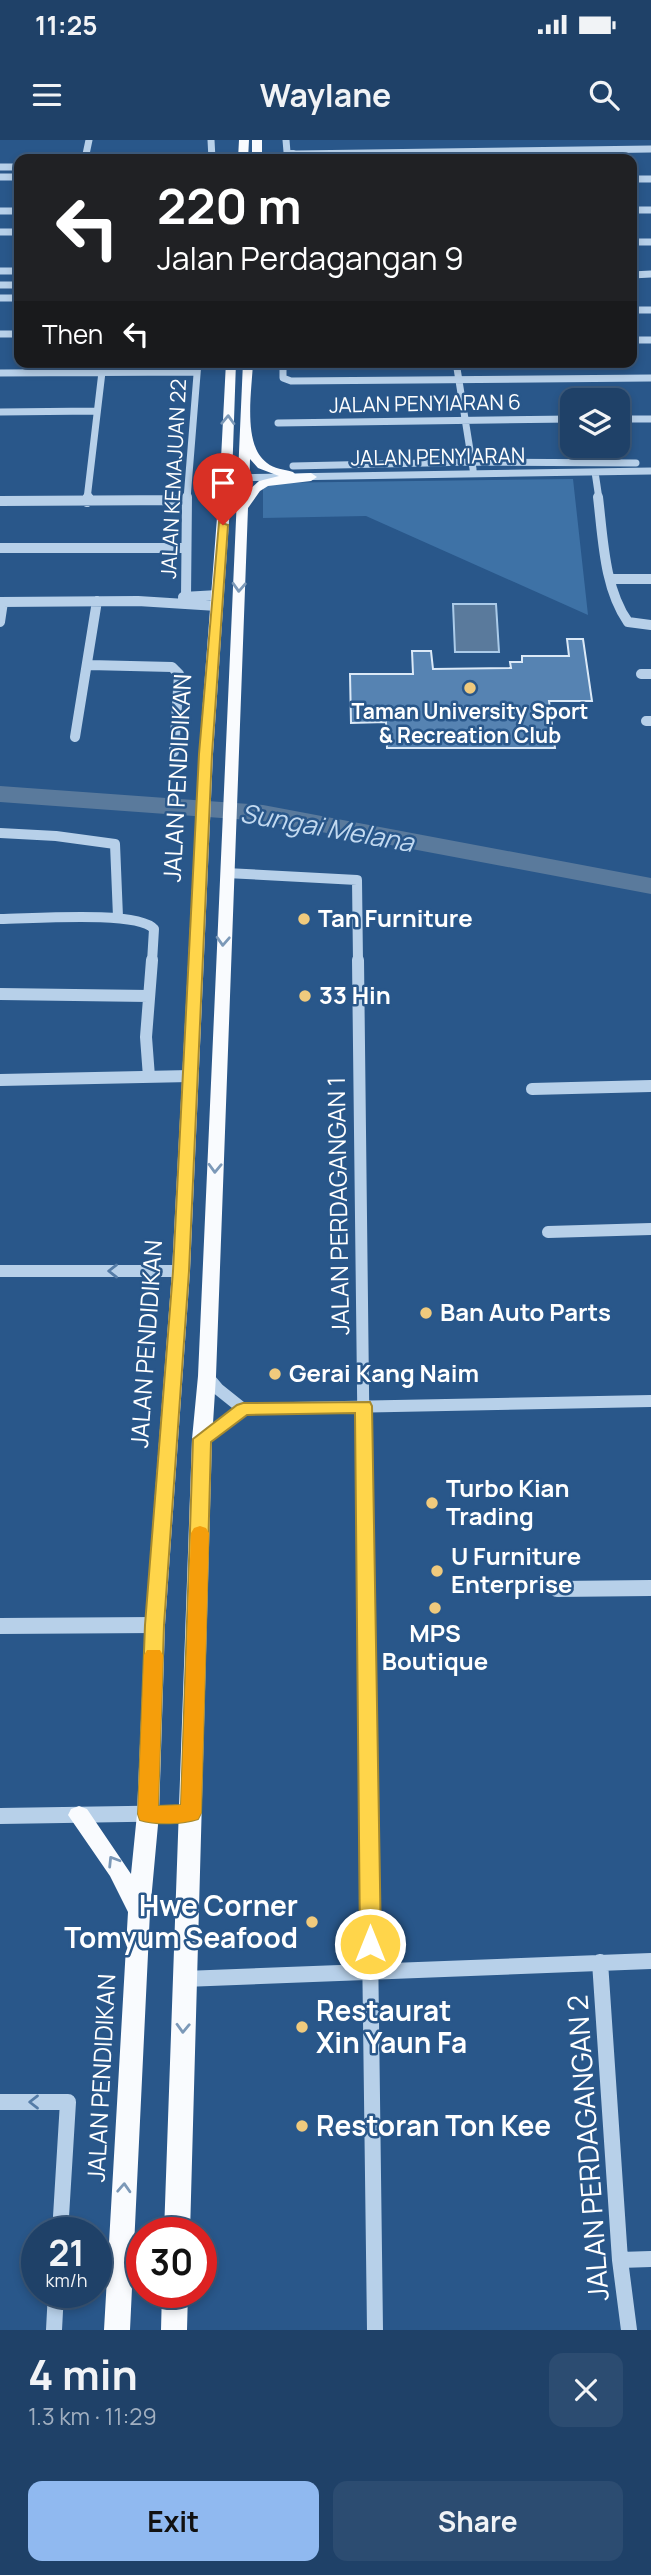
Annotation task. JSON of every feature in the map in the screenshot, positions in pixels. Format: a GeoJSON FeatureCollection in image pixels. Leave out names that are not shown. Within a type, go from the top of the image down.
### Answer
{"type":"FeatureCollection","features":[{"type":"Feature","properties":{"kind":"main road","name":"JALAN PENDIDIKAN"},"geometry":{"type":"LineString","coordinates":[[117,2330],[139,1912],[148,1814],[155,1625],[181,1271],[206,754],[226,478],[231,368]]}},
{"type":"Feature","properties":{"kind":"main road","name":"JALAN PENDIDIKAN"},"geometry":{"type":"LineString","coordinates":[[177,2217],[202,1439],[207,1376],[248,368]]}},
{"type":"Feature","properties":{"kind":"main road"},"geometry":{"type":"LineString","coordinates":[[246,437],[257,463],[265,468],[311,477]]}},
{"type":"Feature","properties":{"kind":"main road"},"geometry":{"type":"LineString","coordinates":[[242,518],[250,493],[257,485],[269,481],[311,477]]}},
{"type":"Feature","properties":{"kind":"main road"},"geometry":{"type":"LineString","coordinates":[[79,1815],[118,1870],[139,1912]]}},
{"type":"Feature","properties":{"kind":"main road"},"geometry":{"type":"LineString","coordinates":[[174,2330],[175,2308]]}},
{"type":"Feature","properties":{"kind":"street"},"geometry":{"type":"LineString","coordinates":[[286,140],[287,152],[295,154],[651,149]]}},
{"type":"Feature","properties":{"kind":"street"},"geometry":{"type":"LineString","coordinates":[[457,140],[460,152]]}},
{"type":"Feature","properties":{"kind":"street"},"geometry":{"type":"LineString","coordinates":[[553,150],[554,154]]}},
{"type":"Feature","properties":{"kind":"street"},"geometry":{"type":"LineString","coordinates":[[0,373],[178,368]]}},
{"type":"Feature","properties":{"kind":"street","name":"JALAN KEMAJUAN 22"},"geometry":{"type":"LineString","coordinates":[[186,597],[187,500],[197,368]]}},
{"type":"Feature","properties":{"kind":"street"},"geometry":{"type":"LineString","coordinates":[[283,368],[283,378],[291,381],[651,378]]}},
{"type":"Feature","properties":{"kind":"street"},"geometry":{"type":"LineString","coordinates":[[457,368],[473,473]]}},
{"type":"Feature","properties":{"kind":"street"},"geometry":{"type":"LineString","coordinates":[[87,502],[102,372]]}},
{"type":"Feature","properties":{"kind":"street"},"geometry":{"type":"LineString","coordinates":[[0,412],[96,411]]}},
{"type":"Feature","properties":{"kind":"street","name":"JALAN PENYIARAN 6"},"geometry":{"type":"LineString","coordinates":[[278,423],[560,419]]}},
{"type":"Feature","properties":{"kind":"street"},"geometry":{"type":"LineString","coordinates":[[630,419],[651,419]]}},
{"type":"Feature","properties":{"kind":"street"},"geometry":{"type":"LineString","coordinates":[[293,467],[472,462],[651,463]]}},
{"type":"Feature","properties":{"kind":"street","name":"JALAN PENYIARAN"},"geometry":{"type":"LineString","coordinates":[[226,478],[651,471]]}},
{"type":"Feature","properties":{"kind":"street"},"geometry":{"type":"LineString","coordinates":[[595,472],[611,579],[623,618],[635,624],[651,625]]}},
{"type":"Feature","properties":{"kind":"street"},"geometry":{"type":"LineString","coordinates":[[0,501],[187,500]]}},
{"type":"Feature","properties":{"kind":"street"},"geometry":{"type":"LineString","coordinates":[[0,548],[185,548]]}},
{"type":"Feature","properties":{"kind":"street"},"geometry":{"type":"LineString","coordinates":[[611,579],[651,579]]}},
{"type":"Feature","properties":{"kind":"street"},"geometry":{"type":"LineString","coordinates":[[138,601],[186,597],[218,601]]}},
{"type":"Feature","properties":{"kind":"street"},"geometry":{"type":"LineString","coordinates":[[75,737],[89,664],[97,601]]}},
{"type":"Feature","properties":{"kind":"street"},"geometry":{"type":"LineString","coordinates":[[0,622],[2,602],[218,601]]}},
{"type":"Feature","properties":{"kind":"street"},"geometry":{"type":"LineString","coordinates":[[89,664],[177,669],[179,674],[174,752]]}},
{"type":"Feature","properties":{"kind":"street"},"geometry":{"type":"LineString","coordinates":[[0,833],[56,836],[115,844],[118,917]]}},
{"type":"Feature","properties":{"kind":"street"},"geometry":{"type":"LineString","coordinates":[[226,873],[358,880]]}},
{"type":"Feature","properties":{"kind":"street","name":"JALAN PERDAGANGAN 1"},"geometry":{"type":"LineString","coordinates":[[358,880],[375,2330]]}},
{"type":"Feature","properties":{"kind":"street"},"geometry":{"type":"LineString","coordinates":[[0,919],[118,917],[149,923],[154,929],[146,1037],[149,1077]]}},
{"type":"Feature","properties":{"kind":"street"},"geometry":{"type":"LineString","coordinates":[[0,994],[149,996]]}},
{"type":"Feature","properties":{"kind":"street"},"geometry":{"type":"LineString","coordinates":[[0,1080],[190,1076]]}},
{"type":"Feature","properties":{"kind":"street"},"geometry":{"type":"LineString","coordinates":[[532,1089],[651,1086]]}},
{"type":"Feature","properties":{"kind":"street"},"geometry":{"type":"LineString","coordinates":[[548,1232],[651,1229]]}},
{"type":"Feature","properties":{"kind":"street"},"geometry":{"type":"LineString","coordinates":[[0,1271],[181,1271]]}},
{"type":"Feature","properties":{"kind":"street"},"geometry":{"type":"LineString","coordinates":[[207,1376],[218,1389],[243,1409]]}},
{"type":"Feature","properties":{"kind":"street"},"geometry":{"type":"LineString","coordinates":[[202,1439],[243,1409],[651,1401]]}},
{"type":"Feature","properties":{"kind":"street"},"geometry":{"type":"LineString","coordinates":[[557,1589],[651,1588]]}},
{"type":"Feature","properties":{"kind":"street"},"geometry":{"type":"LineString","coordinates":[[0,1626],[155,1625]]}},
{"type":"Feature","properties":{"kind":"street"},"geometry":{"type":"LineString","coordinates":[[0,1816],[191,1813]]}},
{"type":"Feature","properties":{"kind":"street"},"geometry":{"type":"LineString","coordinates":[[184,1979],[651,1961]]}},
{"type":"Feature","properties":{"kind":"street","name":"JALAN PERDAGANGAN 2"},"geometry":{"type":"LineString","coordinates":[[600,1962],[620,2260],[629,2330]]}},
{"type":"Feature","properties":{"kind":"street"},"geometry":{"type":"LineString","coordinates":[[0,2102],[68,2102],[61,2217]]}},
{"type":"Feature","properties":{"kind":"street"},"geometry":{"type":"LineString","coordinates":[[620,2260],[651,2259]]}},
{"type":"Feature","properties":{"kind":"street"},"geometry":{"type":"LineString","coordinates":[[54,2330],[55,2308]]}},
{"type":"Feature","properties":{"kind":"shaded area"},"geometry":{"type":"Polygon","coordinates":[[[573,479],[588,615],[366,516],[263,518],[263,483],[573,479]]]}},
{"type":"Feature","properties":{"kind":"shaded area"},"geometry":{"type":"Polygon","coordinates":[[[453,604],[496,604],[499,652],[455,652],[453,604]]]}},
{"type":"Feature","properties":{"kind":"building","name":"Taman University Sport & Recreation Club"},"geometry":{"type":"Polygon","coordinates":[[[567,639],[583,639],[592,701],[549,701],[555,748],[387,748],[386,722],[351,723],[350,674],[413,674],[412,651],[431,651],[433,669],[511,668],[510,662],[522,662],[522,656],[569,656],[567,639]]]}},
{"type":"Feature","properties":{"kind":"waterway","name":"Sungai Melana"},"geometry":{"type":"LineString","coordinates":[[0,794],[263,813],[651,886]]}},
{"type":"Feature","properties":{"kind":"slow traffic"},"geometry":{"type":"LineString","coordinates":[[154,1655],[148,1814],[191,1813],[200,1533]]}},
{"type":"Feature","properties":{"kind":"place","name":"Taman University Sport & Recreation Club"},"geometry":{"type":"Point","coordinates":[470,688]}},
{"type":"Feature","properties":{"kind":"place","name":"Tan Furniture"},"geometry":{"type":"Point","coordinates":[304,919]}},
{"type":"Feature","properties":{"kind":"place","name":"33 Hin"},"geometry":{"type":"Point","coordinates":[305,996]}},
{"type":"Feature","properties":{"kind":"place","name":"Ban Auto Parts"},"geometry":{"type":"Point","coordinates":[426,1313]}},
{"type":"Feature","properties":{"kind":"place","name":"Gerai Kang Naim"},"geometry":{"type":"Point","coordinates":[275,1374]}},
{"type":"Feature","properties":{"kind":"place","name":"Turbo Kian Trading"},"geometry":{"type":"Point","coordinates":[432,1503]}},
{"type":"Feature","properties":{"kind":"place","name":"U Furniture Enterprise"},"geometry":{"type":"Point","coordinates":[437,1571]}},
{"type":"Feature","properties":{"kind":"place","name":"MPS Boutique"},"geometry":{"type":"Point","coordinates":[435,1608]}},
{"type":"Feature","properties":{"kind":"place","name":"Hwe Corner Tomyum Seafood"},"geometry":{"type":"Point","coordinates":[312,1922]}},
{"type":"Feature","properties":{"kind":"place","name":"Restaurat Xin Yaun Fa"},"geometry":{"type":"Point","coordinates":[302,2027]}},
{"type":"Feature","properties":{"kind":"place","name":"Restoran Ton Kee"},"geometry":{"type":"Point","coordinates":[302,2126]}},
{"type":"Feature","properties":{"kind":"route"},"geometry":{"type":"LineString","coordinates":[[223,525],[206,754],[181,1271],[155,1625],[148,1814],[191,1813],[202,1439],[243,1409],[364,1406],[370,1944]]}}]}
